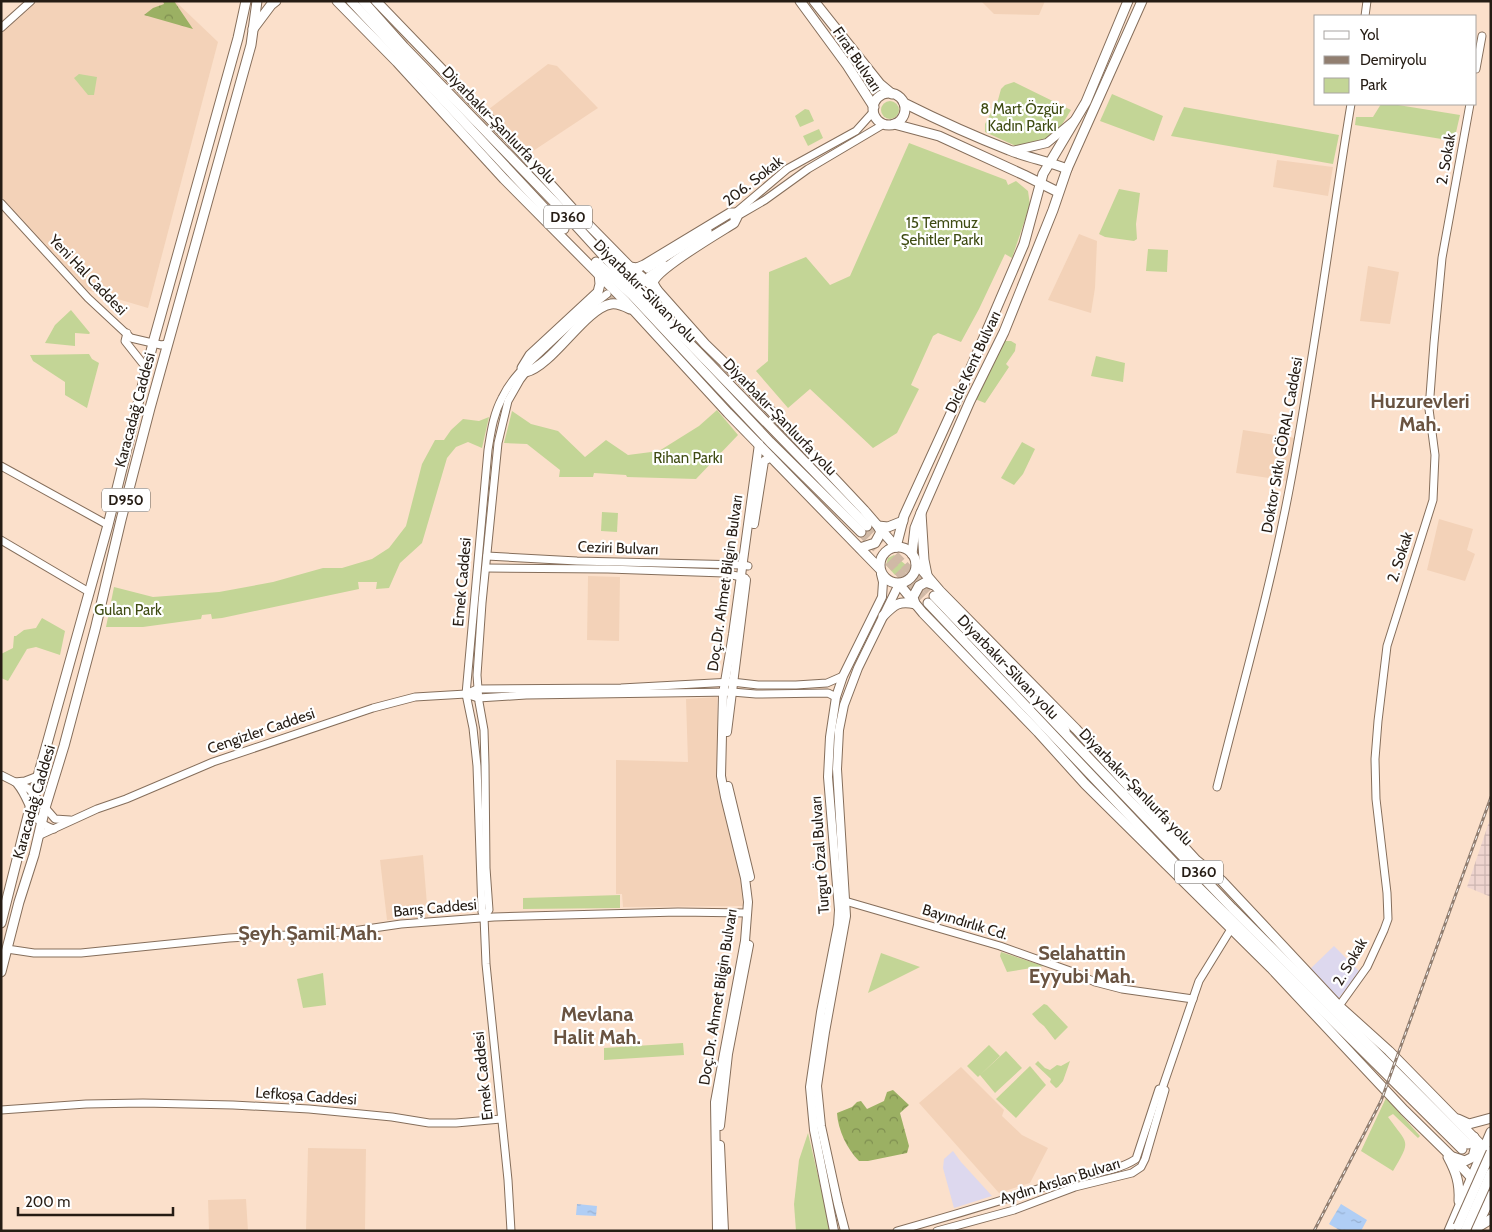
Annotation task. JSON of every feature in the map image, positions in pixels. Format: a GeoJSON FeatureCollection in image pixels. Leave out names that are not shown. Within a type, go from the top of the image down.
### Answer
{"type":"FeatureCollection","features":[{"type":"Feature","properties":{"kind":"main road","name":"Karacadağ Caddesi"},"geometry":{"type":"LineString","coordinates":[[1,923],[38,776],[108,525],[153,343],[160,324],[238,38],[246,1]]}},
{"type":"Feature","properties":{"kind":"main road","name":"Karacadağ Caddesi"},"geometry":{"type":"LineString","coordinates":[[1,972],[96,630],[121,520],[167,344],[250,45],[257,1]]}},
{"type":"Feature","properties":{"kind":"main road"},"geometry":{"type":"LineString","coordinates":[[253,29],[276,1]]}},
{"type":"Feature","properties":{"kind":"main road"},"geometry":{"type":"LineString","coordinates":[[337,1],[397,62],[504,179],[599,273],[712,397],[860,548],[889,582],[899,584],[913,576],[914,559]]}},
{"type":"Feature","properties":{"kind":"main road","name":"Diyarbakır-Silvan yolu"},"geometry":{"type":"LineString","coordinates":[[351,1],[478,139],[611,277],[632,295],[770,442],[864,529]]}},
{"type":"Feature","properties":{"kind":"main road","name":"Diyarbakır-Şanlıurfa yolu"},"geometry":{"type":"LineString","coordinates":[[363,1],[404,47],[466,109],[622,276],[774,431],[864,529]]}},
{"type":"Feature","properties":{"kind":"main road"},"geometry":{"type":"LineString","coordinates":[[376,1],[630,268],[657,290],[705,344],[774,431]]}},
{"type":"Feature","properties":{"kind":"main road","name":"Fırat Bulvarı"},"geometry":{"type":"LineString","coordinates":[[800,1],[847,65],[874,109]]}},
{"type":"Feature","properties":{"kind":"main road","name":"Fırat Bulvarı"},"geometry":{"type":"LineString","coordinates":[[814,1],[880,84],[892,94]]}},
{"type":"Feature","properties":{"kind":"main road","name":"Dicle Kent Bulvarı"},"geometry":{"type":"LineString","coordinates":[[896,547],[903,521],[1024,244],[1043,174],[1086,102],[1128,1]]}},
{"type":"Feature","properties":{"kind":"main road","name":"Dicle Kent Bulvarı"},"geometry":{"type":"LineString","coordinates":[[914,559],[915,528],[921,513],[970,401],[1005,329],[1067,168],[1142,1]]}},
{"type":"Feature","properties":{"kind":"main road"},"geometry":{"type":"LineString","coordinates":[[1058,192],[939,136],[894,124],[884,124],[878,120],[874,109],[877,99],[881,95],[897,95],[904,103],[954,127],[1010,151],[1067,168]]}},
{"type":"Feature","properties":{"kind":"main road"},"geometry":{"type":"LineString","coordinates":[[894,124],[902,118],[905,108],[904,103]]}},
{"type":"Feature","properties":{"kind":"main road"},"geometry":{"type":"LineString","coordinates":[[466,109],[543,176]]}},
{"type":"Feature","properties":{"kind":"main road"},"geometry":{"type":"LineString","coordinates":[[1010,151],[1048,143],[1077,118]]}},
{"type":"Feature","properties":{"kind":"main road"},"geometry":{"type":"LineString","coordinates":[[478,139],[532,206]]}},
{"type":"Feature","properties":{"kind":"main road"},"geometry":{"type":"LineString","coordinates":[[630,268],[644,265],[730,213],[736,215],[734,223],[669,265],[654,279],[653,283],[657,290]]}},
{"type":"Feature","properties":{"kind":"main road"},"geometry":{"type":"LineString","coordinates":[[524,370],[530,355],[598,292],[600,284],[599,273]]}},
{"type":"Feature","properties":{"kind":"main road"},"geometry":{"type":"LineString","coordinates":[[524,370],[534,368],[605,306],[620,305],[635,312]]}},
{"type":"Feature","properties":{"kind":"main road"},"geometry":{"type":"LineString","coordinates":[[160,324],[166,326],[170,333]]}},
{"type":"Feature","properties":{"kind":"main road"},"geometry":{"type":"LineString","coordinates":[[705,344],[739,377],[896,547]]}},
{"type":"Feature","properties":{"kind":"main road"},"geometry":{"type":"LineString","coordinates":[[679,360],[751,420]]}},
{"type":"Feature","properties":{"kind":"main road","name":"Doç.Dr. Ahmet Bilgin Bulvarı"},"geometry":{"type":"LineString","coordinates":[[745,566],[759,444]]}},
{"type":"Feature","properties":{"kind":"main road","name":"Doç.Dr. Ahmet Bilgin Bulvarı"},"geometry":{"type":"LineString","coordinates":[[717,1231],[715,1102],[745,941],[748,902],[745,878],[724,797],[722,776],[723,694],[729,682],[743,578],[764,461],[771,457]]}},
{"type":"Feature","properties":{"kind":"main road"},"geometry":{"type":"LineString","coordinates":[[921,513],[924,560],[927,575]]}},
{"type":"Feature","properties":{"kind":"main road"},"geometry":{"type":"LineString","coordinates":[[878,526],[888,528],[903,521]]}},
{"type":"Feature","properties":{"kind":"main road"},"geometry":{"type":"LineString","coordinates":[[860,548],[875,543],[881,532],[878,526]]}},
{"type":"Feature","properties":{"kind":"main road"},"geometry":{"type":"LineString","coordinates":[[880,571],[879,563],[883,554],[896,547],[908,550],[934,585],[1049,702],[1193,856],[1222,881],[1340,1006],[1402,1064],[1448,1112],[1468,1144],[1475,1149],[1473,1157],[1465,1161],[1447,1153]]}},
{"type":"Feature","properties":{"kind":"main road","name":"Turgut Özal Bulvarı"},"geometry":{"type":"LineString","coordinates":[[834,1231],[814,1130],[810,1086],[839,910],[828,777],[830,737],[836,698],[843,676],[882,597],[883,582],[880,571]]}},
{"type":"Feature","properties":{"kind":"main road"},"geometry":{"type":"LineString","coordinates":[[915,604],[912,598],[919,586],[926,582],[934,585]]}},
{"type":"Feature","properties":{"kind":"main road"},"geometry":{"type":"LineString","coordinates":[[899,584],[915,604],[980,670],[1085,784],[1233,926],[1404,1110],[1491,1198],[1476,1230]]}},
{"type":"Feature","properties":{"kind":"main road","name":"Turgut Özal Bulvarı"},"geometry":{"type":"LineString","coordinates":[[845,1231],[821,1126],[817,1086],[846,916],[837,769],[839,730],[846,700],[858,668],[899,584]]}},
{"type":"Feature","properties":{"kind":"main road","name":"Diyarbakır-Silvan yolu"},"geometry":{"type":"LineString","coordinates":[[931,600],[1062,744],[1233,926]]}},
{"type":"Feature","properties":{"kind":"main road","name":"Diyarbakır-Şanlıurfa yolu"},"geometry":{"type":"LineString","coordinates":[[931,600],[1073,741],[1232,908],[1468,1144]]}},
{"type":"Feature","properties":{"kind":"main road"},"geometry":{"type":"LineString","coordinates":[[883,616],[892,607],[899,604],[906,602],[915,604]]}},
{"type":"Feature","properties":{"kind":"main road","name":"Doç.Dr. Ahmet Bilgin Bulvarı"},"geometry":{"type":"LineString","coordinates":[[724,1231],[720,1119],[728,1054],[749,944],[752,904],[751,878],[728,789],[725,762],[732,692],[729,682]]}},
{"type":"Feature","properties":{"kind":"main road"},"geometry":{"type":"LineString","coordinates":[[1062,744],[1110,809]]}},
{"type":"Feature","properties":{"kind":"main road","name":"D360"},"geometry":{"type":"LineString","coordinates":[[1233,926],[1376,1066],[1468,1144]]}},
{"type":"Feature","properties":{"kind":"main road"},"geometry":{"type":"LineString","coordinates":[[1257,932],[1284,946]]}},
{"type":"Feature","properties":{"kind":"main road"},"geometry":{"type":"LineString","coordinates":[[1298,997],[1329,1019]]}},
{"type":"Feature","properties":{"kind":"main road"},"geometry":{"type":"LineString","coordinates":[[1448,1112],[1469,1124],[1491,1118]]}},
{"type":"Feature","properties":{"kind":"main road"},"geometry":{"type":"LineString","coordinates":[[1460,1229],[1489,1151],[1491,1132]]}},
{"type":"Feature","properties":{"kind":"main road"},"geometry":{"type":"LineString","coordinates":[[1468,1144],[1489,1151]]}},
{"type":"Feature","properties":{"kind":"main road"},"geometry":{"type":"LineString","coordinates":[[1449,1231],[1472,1178],[1489,1151]]}},
{"type":"Feature","properties":{"kind":"main road"},"geometry":{"type":"LineString","coordinates":[[1447,1153],[1457,1172],[1459,1182],[1460,1190],[1456,1214]]}},
{"type":"Feature","properties":{"kind":"main road"},"geometry":{"type":"LineString","coordinates":[[1460,1229],[1491,1173]]}},
{"type":"Feature","properties":{"kind":"main road"},"geometry":{"type":"LineString","coordinates":[[1476,1230],[1491,1219]]}},
{"type":"Feature","properties":{"kind":"street"},"geometry":{"type":"LineString","coordinates":[[1,28],[31,1]]}},
{"type":"Feature","properties":{"kind":"street"},"geometry":{"type":"LineString","coordinates":[[241,1],[242,16]]}},
{"type":"Feature","properties":{"kind":"street"},"geometry":{"type":"LineString","coordinates":[[1365,15],[1367,1]]}},
{"type":"Feature","properties":{"kind":"street"},"geometry":{"type":"LineString","coordinates":[[1477,64],[1482,36]]}},
{"type":"Feature","properties":{"kind":"street","name":"Doktor Sıtkı GÖRAL Caddesi"},"geometry":{"type":"LineString","coordinates":[[1217,787],[1290,485],[1351,105]]}},
{"type":"Feature","properties":{"kind":"street","name":"2. Sokak"},"geometry":{"type":"LineString","coordinates":[[1340,1006],[1367,967],[1388,919],[1387,892],[1376,799],[1375,759],[1378,721],[1387,646],[1433,500],[1434,455],[1429,409],[1434,343],[1442,258],[1470,105]]}},
{"type":"Feature","properties":{"kind":"street","name":"206. Sokak"},"geometry":{"type":"LineString","coordinates":[[736,215],[787,169],[856,131],[874,109]]}},
{"type":"Feature","properties":{"kind":"street","name":"206. Sokak"},"geometry":{"type":"LineString","coordinates":[[648,272],[736,215],[765,200],[808,169],[884,124]]}},
{"type":"Feature","properties":{"kind":"street","name":"Yeni Hal Caddesi"},"geometry":{"type":"LineString","coordinates":[[1,202],[88,298],[131,338],[161,345],[167,344]]}},
{"type":"Feature","properties":{"kind":"street","name":"Emek Caddesi"},"geometry":{"type":"LineString","coordinates":[[511,1231],[508,1180],[486,964],[484,918],[481,903],[477,766],[473,728],[466,694],[488,450],[497,408],[507,388],[524,370],[608,295]]}},
{"type":"Feature","properties":{"kind":"street"},"geometry":{"type":"LineString","coordinates":[[127,333],[124,342],[144,366],[147,366]]}},
{"type":"Feature","properties":{"kind":"street","name":"Emek Caddesi"},"geometry":{"type":"LineString","coordinates":[[484,918],[489,910],[486,868],[484,730],[477,688],[498,443],[513,390],[524,370]]}},
{"type":"Feature","properties":{"kind":"street"},"geometry":{"type":"LineString","coordinates":[[1,466],[108,525]]}},
{"type":"Feature","properties":{"kind":"street"},"geometry":{"type":"LineString","coordinates":[[1,540],[89,592]]}},
{"type":"Feature","properties":{"kind":"street","name":"Ceziri Bulvarı"},"geometry":{"type":"LineString","coordinates":[[487,556],[577,561],[745,566]]}},
{"type":"Feature","properties":{"kind":"street","name":"Ceziri Bulvarı"},"geometry":{"type":"LineString","coordinates":[[486,568],[724,573],[743,578]]}},
{"type":"Feature","properties":{"kind":"street","name":"Cengizler Caddesi"},"geometry":{"type":"LineString","coordinates":[[466,694],[477,688],[621,688],[729,682],[758,684],[827,683],[843,676]]}},
{"type":"Feature","properties":{"kind":"street","name":"Cengizler Caddesi"},"geometry":{"type":"LineString","coordinates":[[38,836],[213,762],[373,708],[416,697],[466,694],[478,698],[526,695],[723,694],[732,692],[756,694],[828,693],[836,698]]}},
{"type":"Feature","properties":{"kind":"street"},"geometry":{"type":"LineString","coordinates":[[1049,702],[1073,741]]}},
{"type":"Feature","properties":{"kind":"street"},"geometry":{"type":"LineString","coordinates":[[1,775],[27,788],[55,818],[72,820]]}},
{"type":"Feature","properties":{"kind":"street"},"geometry":{"type":"LineString","coordinates":[[15,782],[25,781],[38,776]]}},
{"type":"Feature","properties":{"kind":"street"},"geometry":{"type":"LineString","coordinates":[[15,782],[24,793],[30,809],[41,823],[54,829]]}},
{"type":"Feature","properties":{"kind":"street"},"geometry":{"type":"LineString","coordinates":[[1111,782],[1133,791]]}},
{"type":"Feature","properties":{"kind":"street","name":"Bayındırlık Cd."},"geometry":{"type":"LineString","coordinates":[[845,901],[1000,946],[1073,972],[1095,982],[1122,989],[1193,999]]}},
{"type":"Feature","properties":{"kind":"street","name":"Barış Caddesi"},"geometry":{"type":"LineString","coordinates":[[7,949],[34,953],[82,953],[229,938],[346,932],[401,924],[484,918],[678,912],[747,913]]}},
{"type":"Feature","properties":{"kind":"street","name":"Aydın Arslan Bulvarı"},"geometry":{"type":"LineString","coordinates":[[897,1231],[1127,1164],[1136,1159],[1199,981],[1233,926]]}},
{"type":"Feature","properties":{"kind":"street","name":"Aydın Arslan Bulvarı"},"geometry":{"type":"LineString","coordinates":[[936,1231],[1014,1210],[1075,1187],[1132,1173],[1141,1167],[1145,1159],[1162,1089]]}},
{"type":"Feature","properties":{"kind":"street","name":"Lefkoşa Caddesi"},"geometry":{"type":"LineString","coordinates":[[1,1110],[143,1103],[269,1106],[384,1116],[429,1123],[502,1119]]}},
{"type":"Feature","properties":{"kind":"shaded area"},"geometry":{"type":"Polygon","coordinates":[[[38,1],[175,1],[218,42],[148,308],[87,290],[1,196],[1,34],[38,1]]]}},
{"type":"Feature","properties":{"kind":"shaded area"},"geometry":{"type":"Polygon","coordinates":[[[981,1],[1045,1],[1039,15],[994,14],[981,1]]]}},
{"type":"Feature","properties":{"kind":"shaded area"},"geometry":{"type":"Polygon","coordinates":[[[548,64],[557,66],[598,108],[530,153],[489,109],[548,64]]]}},
{"type":"Feature","properties":{"kind":"shaded area"},"geometry":{"type":"Polygon","coordinates":[[[1277,160],[1333,167],[1328,196],[1273,187],[1277,160]]]}},
{"type":"Feature","properties":{"kind":"shaded area"},"geometry":{"type":"Polygon","coordinates":[[[1079,234],[1097,241],[1095,288],[1091,313],[1048,300],[1079,234]]]}},
{"type":"Feature","properties":{"kind":"shaded area"},"geometry":{"type":"Polygon","coordinates":[[[1368,266],[1399,272],[1390,324],[1360,321],[1368,266]]]}},
{"type":"Feature","properties":{"kind":"shaded area"},"geometry":{"type":"Polygon","coordinates":[[[1243,430],[1295,438],[1288,481],[1236,473],[1243,430]]]}},
{"type":"Feature","properties":{"kind":"shaded area"},"geometry":{"type":"Polygon","coordinates":[[[1439,519],[1473,529],[1467,550],[1475,554],[1465,581],[1427,570],[1439,519]]]}},
{"type":"Feature","properties":{"kind":"shaded area"},"geometry":{"type":"Polygon","coordinates":[[[588,576],[620,577],[619,641],[587,640],[588,576]]]}},
{"type":"Feature","properties":{"kind":"shaded area"},"geometry":{"type":"Polygon","coordinates":[[[717,697],[717,771],[725,816],[742,882],[743,906],[623,907],[622,894],[616,894],[616,760],[688,762],[686,699],[717,697]]]}},
{"type":"Feature","properties":{"kind":"shaded area"},"geometry":{"type":"Polygon","coordinates":[[[1491,816],[1491,897],[1467,887],[1491,816]]]}},
{"type":"Feature","properties":{"kind":"shaded area"},"geometry":{"type":"Polygon","coordinates":[[[423,855],[428,917],[387,920],[380,860],[423,855]]]}},
{"type":"Feature","properties":{"kind":"shaded area"},"geometry":{"type":"Polygon","coordinates":[[[1334,946],[1360,972],[1338,999],[1308,971],[1334,946]]]}},
{"type":"Feature","properties":{"kind":"shaded area"},"geometry":{"type":"Polygon","coordinates":[[[961,1067],[1004,1110],[1002,1116],[1022,1135],[1048,1148],[1030,1183],[999,1193],[919,1103],[961,1067]]]}},
{"type":"Feature","properties":{"kind":"shaded area"},"geometry":{"type":"Polygon","coordinates":[[[308,1148],[366,1149],[365,1231],[306,1231],[308,1148]]]}},
{"type":"Feature","properties":{"kind":"shaded area"},"geometry":{"type":"Polygon","coordinates":[[[953,1151],[992,1196],[954,1208],[943,1168],[944,1159],[953,1151]]]}},
{"type":"Feature","properties":{"kind":"shaded area"},"geometry":{"type":"Polygon","coordinates":[[[246,1199],[248,1231],[209,1231],[208,1200],[246,1199]]]}},
{"type":"Feature","properties":{"kind":"green space"},"geometry":{"type":"Polygon","coordinates":[[[163,1],[174,1],[193,29],[144,15],[153,8],[164,4],[163,1]]]}},
{"type":"Feature","properties":{"kind":"green space"},"geometry":{"type":"Polygon","coordinates":[[[79,74],[97,77],[94,95],[88,95],[74,78],[79,74]]]}},
{"type":"Feature","properties":{"kind":"green space","name":"8 Mart Özgür Kadın Parkı"},"geometry":{"type":"Polygon","coordinates":[[[1014,82],[1071,110],[1058,131],[1049,140],[1018,147],[985,132],[985,124],[998,100],[1001,89],[1005,85],[1014,82]]]}},
{"type":"Feature","properties":{"kind":"green space"},"geometry":{"type":"Polygon","coordinates":[[[1112,94],[1163,116],[1154,141],[1100,121],[1112,94]]]}},
{"type":"Feature","properties":{"kind":"green space"},"geometry":{"type":"Polygon","coordinates":[[[886,101],[894,101],[899,106],[897,117],[886,119],[881,114],[881,106],[886,101]]]}},
{"type":"Feature","properties":{"kind":"green space"},"geometry":{"type":"Polygon","coordinates":[[[1380,105],[1398,105],[1460,115],[1454,141],[1355,125],[1356,117],[1373,117],[1380,105]]]}},
{"type":"Feature","properties":{"kind":"green space"},"geometry":{"type":"Polygon","coordinates":[[[1184,107],[1339,135],[1333,164],[1171,136],[1184,107]]]}},
{"type":"Feature","properties":{"kind":"green space"},"geometry":{"type":"Polygon","coordinates":[[[805,109],[809,110],[814,121],[800,127],[795,116],[805,109]]]}},
{"type":"Feature","properties":{"kind":"green space"},"geometry":{"type":"Polygon","coordinates":[[[819,129],[823,138],[808,146],[803,136],[819,129]]]}},
{"type":"Feature","properties":{"kind":"green space","name":"15 Temmuz Şehitler Parkı"},"geometry":{"type":"Polygon","coordinates":[[[909,143],[1006,180],[1008,185],[1016,181],[1028,191],[1030,205],[1012,258],[1005,254],[961,342],[938,333],[933,336],[911,385],[919,389],[897,433],[873,448],[810,389],[788,408],[756,371],[768,361],[769,272],[806,257],[830,285],[850,276],[909,143]]]}},
{"type":"Feature","properties":{"kind":"green space"},"geometry":{"type":"Polygon","coordinates":[[[1119,189],[1140,193],[1136,224],[1137,239],[1134,241],[1105,237],[1099,234],[1119,189]]]}},
{"type":"Feature","properties":{"kind":"green space"},"geometry":{"type":"Polygon","coordinates":[[[1148,249],[1168,250],[1167,272],[1146,271],[1148,249]]]}},
{"type":"Feature","properties":{"kind":"green space"},"geometry":{"type":"Polygon","coordinates":[[[71,310],[90,333],[75,333],[75,346],[45,343],[55,325],[71,310]]]}},
{"type":"Feature","properties":{"kind":"green space"},"geometry":{"type":"Polygon","coordinates":[[[1004,341],[1011,341],[1016,344],[1015,351],[1006,364],[1009,367],[985,403],[975,399],[1004,341]]]}},
{"type":"Feature","properties":{"kind":"green space"},"geometry":{"type":"Polygon","coordinates":[[[89,354],[92,359],[99,363],[87,408],[65,395],[65,382],[33,361],[30,355],[89,354]]]}},
{"type":"Feature","properties":{"kind":"green space"},"geometry":{"type":"Polygon","coordinates":[[[1096,356],[1125,363],[1123,382],[1091,376],[1096,356]]]}},
{"type":"Feature","properties":{"kind":"green space","name":"Rihan Parkı"},"geometry":{"type":"Polygon","coordinates":[[[717,410],[738,435],[696,479],[627,477],[626,475],[594,473],[593,477],[559,477],[560,470],[527,444],[504,443],[512,411],[531,424],[558,431],[585,457],[606,440],[628,455],[659,451],[699,426],[717,410]]]}},
{"type":"Feature","properties":{"kind":"green space","name":"Gulan Park"},"geometry":{"type":"Polygon","coordinates":[[[489,417],[482,448],[468,442],[456,447],[447,458],[422,543],[400,563],[389,588],[376,589],[377,582],[358,582],[359,589],[222,618],[212,619],[211,614],[202,615],[201,619],[143,627],[106,627],[114,587],[153,597],[219,592],[273,582],[323,568],[342,568],[372,559],[389,548],[406,526],[422,464],[435,440],[444,440],[451,430],[463,419],[479,421],[489,417]]]}},
{"type":"Feature","properties":{"kind":"green space"},"geometry":{"type":"Polygon","coordinates":[[[1022,442],[1035,449],[1023,474],[1014,485],[1001,478],[1022,442]]]}},
{"type":"Feature","properties":{"kind":"green space"},"geometry":{"type":"Polygon","coordinates":[[[602,512],[618,513],[617,532],[601,531],[602,512]]]}},
{"type":"Feature","properties":{"kind":"green space"},"geometry":{"type":"Polygon","coordinates":[[[894,555],[906,565],[906,571],[902,575],[895,575],[886,565],[888,558],[894,555]]]}},
{"type":"Feature","properties":{"kind":"green space"},"geometry":{"type":"Polygon","coordinates":[[[42,618],[65,631],[60,655],[36,647],[27,649],[8,681],[1,678],[1,654],[13,648],[14,636],[24,630],[36,628],[42,618]]]}},
{"type":"Feature","properties":{"kind":"green space"},"geometry":{"type":"Polygon","coordinates":[[[620,895],[620,908],[523,909],[523,898],[620,895]]]}},
{"type":"Feature","properties":{"kind":"green space"},"geometry":{"type":"Polygon","coordinates":[[[1001,952],[1044,966],[1007,972],[1000,956],[1001,952]]]}},
{"type":"Feature","properties":{"kind":"green space"},"geometry":{"type":"Polygon","coordinates":[[[881,953],[920,967],[868,993],[881,953]]]}},
{"type":"Feature","properties":{"kind":"green space"},"geometry":{"type":"Polygon","coordinates":[[[323,973],[326,1005],[303,1008],[297,979],[323,973]]]}},
{"type":"Feature","properties":{"kind":"green space"},"geometry":{"type":"Polygon","coordinates":[[[1044,1004],[1068,1027],[1055,1040],[1032,1014],[1044,1004]]]}},
{"type":"Feature","properties":{"kind":"green space"},"geometry":{"type":"Polygon","coordinates":[[[683,1043],[684,1055],[604,1060],[604,1048],[683,1043]]]}},
{"type":"Feature","properties":{"kind":"green space"},"geometry":{"type":"Polygon","coordinates":[[[989,1045],[1000,1056],[978,1077],[967,1066],[989,1045]]]}},
{"type":"Feature","properties":{"kind":"green space"},"geometry":{"type":"Polygon","coordinates":[[[1006,1051],[1022,1068],[995,1093],[980,1075],[1006,1051]]]}},
{"type":"Feature","properties":{"kind":"green space"},"geometry":{"type":"Polygon","coordinates":[[[1038,1061],[1050,1070],[1057,1065],[1061,1066],[1070,1061],[1063,1081],[1058,1087],[1056,1088],[1050,1082],[1051,1079],[1035,1064],[1038,1061]]]}},
{"type":"Feature","properties":{"kind":"green space"},"geometry":{"type":"Polygon","coordinates":[[[1030,1066],[1046,1085],[1016,1118],[996,1099],[1030,1066]]]}},
{"type":"Feature","properties":{"kind":"green space"},"geometry":{"type":"Polygon","coordinates":[[[893,1090],[909,1105],[900,1113],[909,1146],[907,1153],[859,1161],[844,1139],[837,1113],[861,1101],[867,1109],[884,1101],[887,1092],[893,1090]]]}},
{"type":"Feature","properties":{"kind":"green space"},"geometry":{"type":"Polygon","coordinates":[[[1386,1098],[1420,1136],[1418,1138],[1393,1114],[1388,1117],[1405,1143],[1403,1153],[1393,1171],[1361,1151],[1386,1098]]]}},
{"type":"Feature","properties":{"kind":"green space"},"geometry":{"type":"Polygon","coordinates":[[[808,1133],[831,1231],[796,1231],[794,1204],[799,1160],[808,1133]]]}},
{"type":"Feature","properties":{"kind":"water"},"geometry":{"type":"Polygon","coordinates":[[[577,1204],[597,1206],[596,1216],[576,1215],[577,1204]]]}},
{"type":"Feature","properties":{"kind":"water"},"geometry":{"type":"Polygon","coordinates":[[[1341,1204],[1367,1220],[1361,1231],[1341,1231],[1329,1224],[1341,1204]]]}},
{"type":"Feature","properties":{"kind":"tunnel"},"geometry":{"type":"LineString","coordinates":[[624,283],[647,269]]}},
{"type":"Feature","properties":{"kind":"tunnel"},"geometry":{"type":"LineString","coordinates":[[609,297],[646,277]]}},
{"type":"Feature","properties":{"kind":"tunnel"},"geometry":{"type":"LineString","coordinates":[[867,526],[934,596]]}},
{"type":"Feature","properties":{"kind":"tunnel"},"geometry":{"type":"LineString","coordinates":[[861,532],[928,603]]}},
{"type":"Feature","properties":{"kind":"railway"},"geometry":{"type":"LineString","coordinates":[[1314,1231],[1381,1101],[1491,797]]}},
{"type":"Feature","properties":{"kind":"district","name":"Huzurevleri Mah."},"geometry":{"type":"Point","coordinates":[1420,412]}},
{"type":"Feature","properties":{"kind":"district","name":"Şeyh Şamil Mah."},"geometry":{"type":"Point","coordinates":[310,933]}},
{"type":"Feature","properties":{"kind":"district","name":"Selahattin Eyyubi Mah."},"geometry":{"type":"Point","coordinates":[1082,964]}},
{"type":"Feature","properties":{"kind":"district","name":"Mevlana Halit Mah."},"geometry":{"type":"Point","coordinates":[597,1026]}}]}
